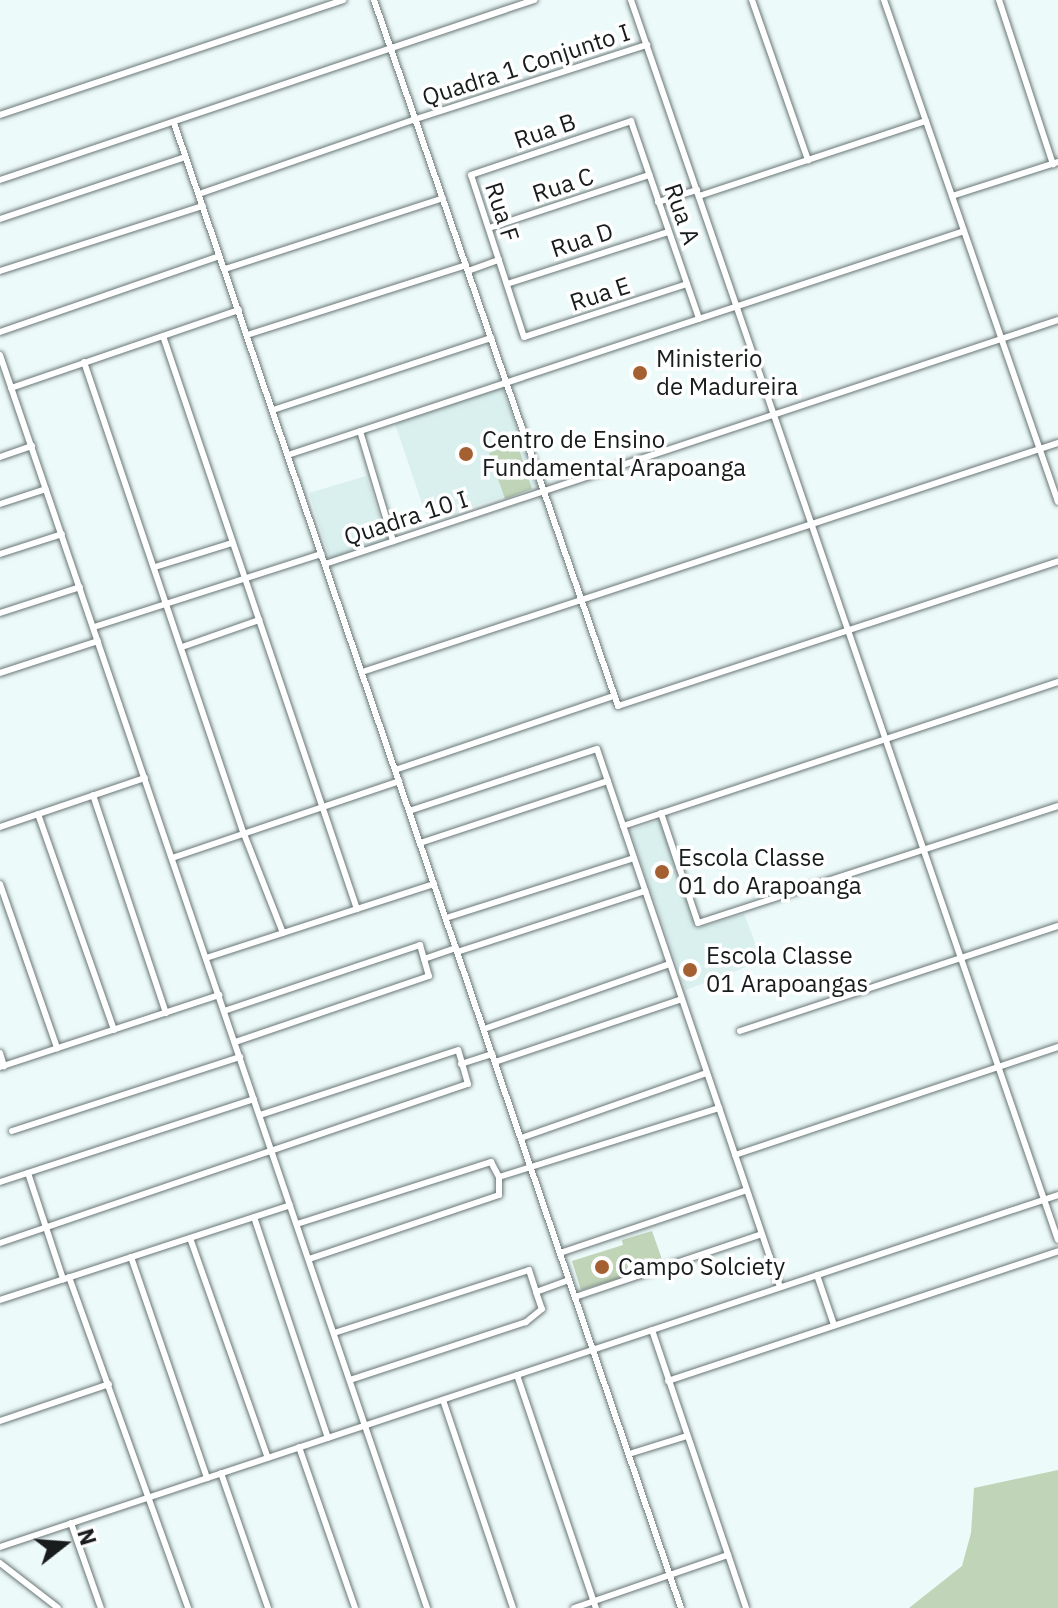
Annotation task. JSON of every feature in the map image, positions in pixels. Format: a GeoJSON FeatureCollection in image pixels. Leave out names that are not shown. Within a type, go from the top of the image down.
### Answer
{"type":"FeatureCollection","features":[{"type":"Feature","properties":{"kind":"street"},"geometry":{"type":"LineString","coordinates":[[0,115],[343,0]]}},
{"type":"Feature","properties":{"kind":"street"},"geometry":{"type":"LineString","coordinates":[[374,0],[618,706],[1058,561]]}},
{"type":"Feature","properties":{"kind":"street"},"geometry":{"type":"LineString","coordinates":[[0,180],[392,51],[534,0]]}},
{"type":"Feature","properties":{"kind":"street"},"geometry":{"type":"LineString","coordinates":[[631,0],[1058,1240]]}},
{"type":"Feature","properties":{"kind":"street"},"geometry":{"type":"LineString","coordinates":[[752,0],[808,160]]}},
{"type":"Feature","properties":{"kind":"street"},"geometry":{"type":"LineString","coordinates":[[884,0],[1058,502]]}},
{"type":"Feature","properties":{"kind":"street"},"geometry":{"type":"LineString","coordinates":[[952,196],[1056,163],[999,0]]}},
{"type":"Feature","properties":{"kind":"street","name":"Quadra 1 Conjunto I"},"geometry":{"type":"LineString","coordinates":[[199,194],[416,119],[647,45]]}},
{"type":"Feature","properties":{"kind":"street","name":"Rua B"},"geometry":{"type":"LineString","coordinates":[[471,175],[631,121]]}},
{"type":"Feature","properties":{"kind":"street","name":"Rua A"},"geometry":{"type":"LineString","coordinates":[[631,121],[699,319]]}},
{"type":"Feature","properties":{"kind":"street"},"geometry":{"type":"LineString","coordinates":[[658,202],[808,160],[926,121]]}},
{"type":"Feature","properties":{"kind":"street"},"geometry":{"type":"LineString","coordinates":[[174,123],[681,1608]]}},
{"type":"Feature","properties":{"kind":"street"},"geometry":{"type":"LineString","coordinates":[[0,219],[185,157]]}},
{"type":"Feature","properties":{"kind":"street","name":"Rua F"},"geometry":{"type":"LineString","coordinates":[[471,175],[524,337]]}},
{"type":"Feature","properties":{"kind":"street","name":"Rua C"},"geometry":{"type":"LineString","coordinates":[[489,228],[649,175]]}},
{"type":"Feature","properties":{"kind":"street"},"geometry":{"type":"LineString","coordinates":[[225,269],[443,198]]}},
{"type":"Feature","properties":{"kind":"street"},"geometry":{"type":"LineString","coordinates":[[0,271],[203,206]]}},
{"type":"Feature","properties":{"kind":"street"},"geometry":{"type":"LineString","coordinates":[[288,455],[964,231]]}},
{"type":"Feature","properties":{"kind":"street","name":"Rua D"},"geometry":{"type":"LineString","coordinates":[[507,284],[668,232]]}},
{"type":"Feature","properties":{"kind":"street"},"geometry":{"type":"LineString","coordinates":[[0,332],[219,256]]}},
{"type":"Feature","properties":{"kind":"street","name":"Rua F"},"geometry":{"type":"LineString","coordinates":[[247,335],[499,260]]}},
{"type":"Feature","properties":{"kind":"street","name":"Rua E"},"geometry":{"type":"LineString","coordinates":[[524,337],[687,284]]}},
{"type":"Feature","properties":{"kind":"street"},"geometry":{"type":"LineString","coordinates":[[11,388],[239,310]]}},
{"type":"Feature","properties":{"kind":"street","name":"Quadra 10 I"},"geometry":{"type":"LineString","coordinates":[[325,564],[1058,320]]}},
{"type":"Feature","properties":{"kind":"street"},"geometry":{"type":"LineString","coordinates":[[163,336],[357,909]]}},
{"type":"Feature","properties":{"kind":"street"},"geometry":{"type":"LineString","coordinates":[[273,410],[491,338]]}},
{"type":"Feature","properties":{"kind":"street"},"geometry":{"type":"LineString","coordinates":[[0,355],[427,1608]]}},
{"type":"Feature","properties":{"kind":"street"},"geometry":{"type":"LineString","coordinates":[[84,362],[244,834],[283,933]]}},
{"type":"Feature","properties":{"kind":"street"},"geometry":{"type":"LineString","coordinates":[[360,431],[393,541]]}},
{"type":"Feature","properties":{"kind":"street"},"geometry":{"type":"LineString","coordinates":[[362,672],[1058,443]]}},
{"type":"Feature","properties":{"kind":"street"},"geometry":{"type":"LineString","coordinates":[[0,457],[32,446]]}},
{"type":"Feature","properties":{"kind":"street"},"geometry":{"type":"LineString","coordinates":[[0,504],[46,489]]}},
{"type":"Feature","properties":{"kind":"street"},"geometry":{"type":"LineString","coordinates":[[0,554],[62,534]]}},
{"type":"Feature","properties":{"kind":"street"},"geometry":{"type":"LineString","coordinates":[[155,567],[232,543]]}},
{"type":"Feature","properties":{"kind":"street"},"geometry":{"type":"LineString","coordinates":[[94,627],[322,554]]}},
{"type":"Feature","properties":{"kind":"street"},"geometry":{"type":"LineString","coordinates":[[0,613],[80,587]]}},
{"type":"Feature","properties":{"kind":"street"},"geometry":{"type":"LineString","coordinates":[[182,647],[259,620]]}},
{"type":"Feature","properties":{"kind":"street"},"geometry":{"type":"LineString","coordinates":[[0,673],[98,641]]}},
{"type":"Feature","properties":{"kind":"street"},"geometry":{"type":"LineString","coordinates":[[623,826],[1058,682]]}},
{"type":"Feature","properties":{"kind":"street"},"geometry":{"type":"LineString","coordinates":[[395,770],[614,696]]}},
{"type":"Feature","properties":{"kind":"street"},"geometry":{"type":"LineString","coordinates":[[409,811],[597,749],[780,1287]]}},
{"type":"Feature","properties":{"kind":"street"},"geometry":{"type":"LineString","coordinates":[[0,827],[145,778]]}},
{"type":"Feature","properties":{"kind":"street"},"geometry":{"type":"LineString","coordinates":[[172,858],[399,781]]}},
{"type":"Feature","properties":{"kind":"street"},"geometry":{"type":"LineString","coordinates":[[420,843],[608,781]]}},
{"type":"Feature","properties":{"kind":"street"},"geometry":{"type":"LineString","coordinates":[[93,795],[166,1013]]}},
{"type":"Feature","properties":{"kind":"street"},"geometry":{"type":"LineString","coordinates":[[661,813],[698,923],[1058,806]]}},
{"type":"Feature","properties":{"kind":"street"},"geometry":{"type":"LineString","coordinates":[[38,814],[114,1030]]}},
{"type":"Feature","properties":{"kind":"street"},"geometry":{"type":"LineString","coordinates":[[446,918],[634,858]]}},
{"type":"Feature","properties":{"kind":"street"},"geometry":{"type":"LineString","coordinates":[[0,884],[57,1048]]}},
{"type":"Feature","properties":{"kind":"street"},"geometry":{"type":"LineString","coordinates":[[206,958],[434,884]]}},
{"type":"Feature","properties":{"kind":"street"},"geometry":{"type":"LineString","coordinates":[[424,959],[645,891]]}},
{"type":"Feature","properties":{"kind":"street"},"geometry":{"type":"LineString","coordinates":[[740,1031],[1058,926]]}},
{"type":"Feature","properties":{"kind":"street"},"geometry":{"type":"LineString","coordinates":[[224,1011],[420,945],[429,976],[235,1042]]}},
{"type":"Feature","properties":{"kind":"street"},"geometry":{"type":"LineString","coordinates":[[484,1029],[670,964]]}},
{"type":"Feature","properties":{"kind":"street"},"geometry":{"type":"LineString","coordinates":[[0,1053],[2,1066],[219,995]]}},
{"type":"Feature","properties":{"kind":"street"},"geometry":{"type":"LineString","coordinates":[[461,1064],[494,1058],[682,999]]}},
{"type":"Feature","properties":{"kind":"street"},"geometry":{"type":"LineString","coordinates":[[735,1155],[1058,1047]]}},
{"type":"Feature","properties":{"kind":"street"},"geometry":{"type":"LineString","coordinates":[[0,1243],[468,1084],[458,1050],[260,1115]]}},
{"type":"Feature","properties":{"kind":"street"},"geometry":{"type":"LineString","coordinates":[[12,1131],[240,1057]]}},
{"type":"Feature","properties":{"kind":"street"},"geometry":{"type":"LineString","coordinates":[[521,1138],[707,1073]]}},
{"type":"Feature","properties":{"kind":"street"},"geometry":{"type":"LineString","coordinates":[[0,1182],[254,1099]]}},
{"type":"Feature","properties":{"kind":"street"},"geometry":{"type":"LineString","coordinates":[[499,1177],[719,1108]]}},
{"type":"Feature","properties":{"kind":"street"},"geometry":{"type":"LineString","coordinates":[[297,1224],[491,1162],[499,1177],[499,1195],[309,1259]]}},
{"type":"Feature","properties":{"kind":"street"},"geometry":{"type":"LineString","coordinates":[[28,1173],[45,1227],[109,1384],[188,1608]]}},
{"type":"Feature","properties":{"kind":"street"},"geometry":{"type":"LineString","coordinates":[[560,1253],[747,1190]]}},
{"type":"Feature","properties":{"kind":"street"},"geometry":{"type":"LineString","coordinates":[[0,1547],[1058,1195]]}},
{"type":"Feature","properties":{"kind":"street"},"geometry":{"type":"LineString","coordinates":[[0,1300],[290,1205]]}},
{"type":"Feature","properties":{"kind":"street"},"geometry":{"type":"LineString","coordinates":[[254,1217],[328,1438]]}},
{"type":"Feature","properties":{"kind":"street"},"geometry":{"type":"LineString","coordinates":[[575,1297],[762,1234]]}},
{"type":"Feature","properties":{"kind":"street"},"geometry":{"type":"LineString","coordinates":[[190,1238],[268,1458]]}},
{"type":"Feature","properties":{"kind":"street"},"geometry":{"type":"LineString","coordinates":[[668,1381],[1058,1251]]}},
{"type":"Feature","properties":{"kind":"street"},"geometry":{"type":"LineString","coordinates":[[131,1257],[207,1478]]}},
{"type":"Feature","properties":{"kind":"street"},"geometry":{"type":"LineString","coordinates":[[334,1333],[529,1270],[542,1309],[526,1322],[350,1380]]}},
{"type":"Feature","properties":{"kind":"street"},"geometry":{"type":"LineString","coordinates":[[817,1275],[834,1325]]}},
{"type":"Feature","properties":{"kind":"street"},"geometry":{"type":"LineString","coordinates":[[536,1292],[569,1280]]}},
{"type":"Feature","properties":{"kind":"street"},"geometry":{"type":"LineString","coordinates":[[652,1330],[746,1608]]}},
{"type":"Feature","properties":{"kind":"street"},"geometry":{"type":"LineString","coordinates":[[517,1375],[595,1604]]}},
{"type":"Feature","properties":{"kind":"street"},"geometry":{"type":"LineString","coordinates":[[0,1421],[109,1384]]}},
{"type":"Feature","properties":{"kind":"street"},"geometry":{"type":"LineString","coordinates":[[443,1400],[513,1608]]}},
{"type":"Feature","properties":{"kind":"street"},"geometry":{"type":"LineString","coordinates":[[629,1454],[687,1436]]}},
{"type":"Feature","properties":{"kind":"street"},"geometry":{"type":"LineString","coordinates":[[299,1447],[355,1608]]}},
{"type":"Feature","properties":{"kind":"street"},"geometry":{"type":"LineString","coordinates":[[221,1473],[268,1608]]}},
{"type":"Feature","properties":{"kind":"street"},"geometry":{"type":"LineString","coordinates":[[71,1523],[101,1608]]}},
{"type":"Feature","properties":{"kind":"street"},"geometry":{"type":"LineString","coordinates":[[574,1608],[595,1604],[728,1555]]}},
{"type":"Feature","properties":{"kind":"street"},"geometry":{"type":"LineString","coordinates":[[0,1563],[58,1608]]}},
{"type":"Feature","properties":{"kind":"shaded area","name":"Centro de Ensino Fundamental Arapoanga"},"geometry":{"type":"Polygon","coordinates":[[[502,387],[537,485],[428,521],[395,424],[502,387]]]}},
{"type":"Feature","properties":{"kind":"shaded area"},"geometry":{"type":"Polygon","coordinates":[[[366,476],[387,540],[330,559],[309,493],[366,476]]]}},
{"type":"Feature","properties":{"kind":"shaded area","name":"Escola Classe 01 do Arapoanga"},"geometry":{"type":"Polygon","coordinates":[[[661,820],[698,928],[744,914],[762,961],[686,990],[630,831],[661,820]]]}},
{"type":"Feature","properties":{"kind":"green space"},"geometry":{"type":"Polygon","coordinates":[[[517,443],[532,489],[505,499],[489,453],[517,443]]]}},
{"type":"Feature","properties":{"kind":"green space"},"geometry":{"type":"Polygon","coordinates":[[[652,1231],[664,1265],[581,1290],[572,1261],[623,1245],[622,1240],[652,1231]]]}},
{"type":"Feature","properties":{"kind":"green space"},"geometry":{"type":"Polygon","coordinates":[[[1058,1470],[1058,1608],[909,1608],[962,1566],[971,1533],[974,1488],[1058,1470]]]}},
{"type":"Feature","properties":{"kind":"place","name":"Ministerio de Madureira"},"geometry":{"type":"Point","coordinates":[640,373]}},
{"type":"Feature","properties":{"kind":"place","name":"Centro de Ensino Fundamental Arapoanga"},"geometry":{"type":"Point","coordinates":[466,454]}},
{"type":"Feature","properties":{"kind":"place","name":"Escola Classe 01 do Arapoanga"},"geometry":{"type":"Point","coordinates":[662,872]}},
{"type":"Feature","properties":{"kind":"place","name":"Escola Classe 01 Arapoangas"},"geometry":{"type":"Point","coordinates":[690,970]}},
{"type":"Feature","properties":{"kind":"place","name":"Campo Solciety"},"geometry":{"type":"Point","coordinates":[602,1267]}}]}
